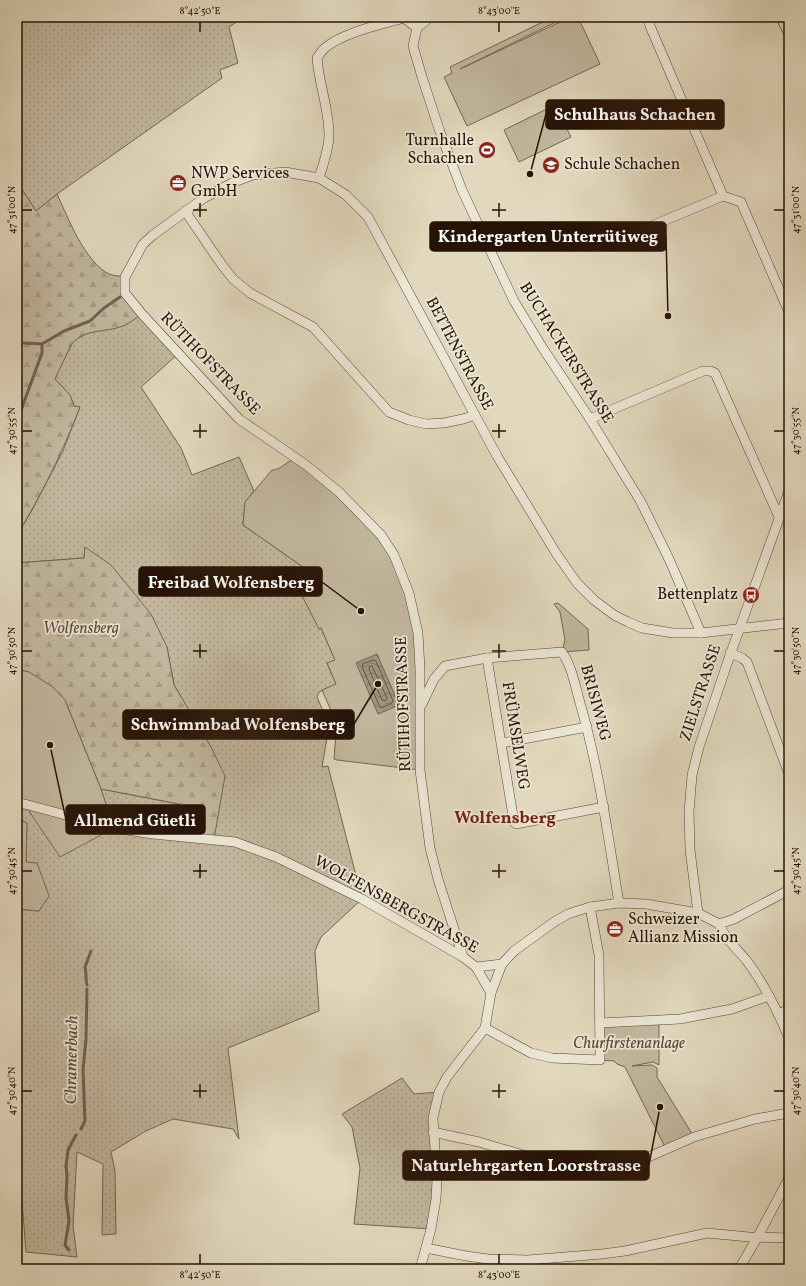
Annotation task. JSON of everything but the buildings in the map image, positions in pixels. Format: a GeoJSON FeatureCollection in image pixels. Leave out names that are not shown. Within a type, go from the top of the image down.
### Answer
{"type":"FeatureCollection","features":[{"type":"Feature","properties":{"kind":"main road"},"geometry":{"type":"LineString","coordinates":[[784,17],[789,28]]}},
{"type":"Feature","properties":{"kind":"street"},"geometry":{"type":"LineString","coordinates":[[319,178],[329,136],[327,111],[318,70],[317,58],[324,48],[339,39],[372,26],[404,18],[417,28],[430,17]]}},
{"type":"Feature","properties":{"kind":"street"},"geometry":{"type":"LineString","coordinates":[[648,17],[653,33],[723,196]]}},
{"type":"Feature","properties":{"kind":"street","name":"BUCHACKERSTRASSE"},"geometry":{"type":"LineString","coordinates":[[417,28],[413,46],[440,132],[462,190],[494,260],[514,301],[555,369],[590,419],[641,502],[669,559],[701,633]]}},
{"type":"Feature","properties":{"kind":"street","name":"BETTENSTRASSE"},"geometry":{"type":"LineString","coordinates":[[125,277],[143,244],[185,211],[225,186],[253,175],[285,172],[319,178],[346,195],[368,217],[497,456],[556,553],[577,583],[594,600],[614,615],[642,628],[673,634],[701,633],[789,623]]}},
{"type":"Feature","properties":{"kind":"street"},"geometry":{"type":"LineString","coordinates":[[606,245],[723,196],[741,202],[789,312]]}},
{"type":"Feature","properties":{"kind":"street"},"geometry":{"type":"LineString","coordinates":[[185,211],[233,279],[250,293],[313,327],[389,412],[409,420],[426,424],[444,423],[476,415]]}},
{"type":"Feature","properties":{"kind":"street","name":"RÜTIHOFSTRASSE"},"geometry":{"type":"LineString","coordinates":[[125,277],[125,293],[142,314],[239,419],[306,465],[339,492],[369,523],[394,555],[409,593],[418,633],[421,707],[420,770],[430,848],[438,879],[463,957]]}},
{"type":"Feature","properties":{"kind":"street"},"geometry":{"type":"LineString","coordinates":[[590,419],[703,371],[710,371],[714,373],[779,517]]}},
{"type":"Feature","properties":{"kind":"street","name":"ZIELSTRASSE"},"geometry":{"type":"LineString","coordinates":[[698,913],[690,850],[689,812],[692,775],[699,747],[730,653],[789,491]]}},
{"type":"Feature","properties":{"kind":"street","name":"BRISIWEG"},"geometry":{"type":"LineString","coordinates":[[421,707],[434,679],[445,666],[487,658],[562,652],[569,663],[587,727],[604,807],[619,903]]}},
{"type":"Feature","properties":{"kind":"street"},"geometry":{"type":"LineString","coordinates":[[730,653],[747,662],[789,774]]}},
{"type":"Feature","properties":{"kind":"street","name":"FRÜMSELWEG"},"geometry":{"type":"LineString","coordinates":[[487,658],[514,822],[516,824],[604,807]]}},
{"type":"Feature","properties":{"kind":"street"},"geometry":{"type":"LineString","coordinates":[[502,743],[587,727]]}},
{"type":"Feature","properties":{"kind":"street","name":"WOLFENSBERGSTRASSE"},"geometry":{"type":"LineString","coordinates":[[17,802],[114,828],[153,834],[235,842],[276,857],[362,899],[463,957],[476,967],[502,964]]}},
{"type":"Feature","properties":{"kind":"street"},"geometry":{"type":"LineString","coordinates":[[719,924],[734,919],[789,890]]}},
{"type":"Feature","properties":{"kind":"street"},"geometry":{"type":"LineString","coordinates":[[420,1269],[436,1199],[437,1180],[432,1118],[439,1092],[447,1077],[486,1028],[491,993],[502,964],[519,947],[554,922],[568,914],[590,907],[619,903],[646,904],[698,913],[719,924],[723,934],[748,962],[769,996],[789,1038]]}},
{"type":"Feature","properties":{"kind":"street"},"geometry":{"type":"LineString","coordinates":[[486,1028],[531,1053],[552,1058],[600,1060],[599,955],[590,907]]}},
{"type":"Feature","properties":{"kind":"street"},"geometry":{"type":"LineString","coordinates":[[476,967],[491,993]]}},
{"type":"Feature","properties":{"kind":"street"},"geometry":{"type":"LineString","coordinates":[[600,1023],[680,1019],[732,1009],[769,996]]}},
{"type":"Feature","properties":{"kind":"street"},"geometry":{"type":"LineString","coordinates":[[778,1014],[789,1009]]}},
{"type":"Feature","properties":{"kind":"street"},"geometry":{"type":"LineString","coordinates":[[433,1132],[479,1142],[564,1167],[593,1170],[628,1166],[694,1137],[755,1119],[789,1113]]}},
{"type":"Feature","properties":{"kind":"street"},"geometry":{"type":"LineString","coordinates":[[739,1269],[758,1238],[789,1178]]}},
{"type":"Feature","properties":{"kind":"street"},"geometry":{"type":"LineString","coordinates":[[426,1248],[488,1259],[528,1260],[625,1251],[707,1232],[758,1238],[789,1238]]}},
{"type":"Feature","properties":{"kind":"green space"},"geometry":{"type":"Polygon","coordinates":[[[17,17],[244,17],[229,27],[238,63],[220,70],[222,78],[57,194],[36,211],[17,182],[17,17]]]}},
{"type":"Feature","properties":{"kind":"green space"},"geometry":{"type":"Polygon","coordinates":[[[553,17],[566,17],[460,69],[571,17],[578,17],[600,64],[467,126],[444,77],[452,73],[450,67],[553,17]]]}},
{"type":"Feature","properties":{"kind":"green space"},"geometry":{"type":"Polygon","coordinates":[[[555,105],[571,137],[519,162],[504,130],[555,105]]]}},
{"type":"Feature","properties":{"kind":"green space"},"geometry":{"type":"Polygon","coordinates":[[[17,182],[36,211],[57,194],[72,227],[92,260],[109,274],[125,277],[125,293],[142,314],[123,326],[88,333],[76,340],[71,345],[55,379],[70,395],[74,406],[80,407],[52,472],[17,535],[17,182]]]}},
{"type":"Feature","properties":{"kind":"green space"},"geometry":{"type":"Polygon","coordinates":[[[142,314],[178,354],[141,387],[181,448],[192,475],[239,457],[254,491],[245,502],[243,525],[303,567],[319,629],[321,628],[335,660],[327,663],[336,684],[319,692],[317,697],[329,726],[322,767],[328,766],[362,899],[321,937],[315,951],[319,1011],[228,1048],[239,1139],[233,1129],[173,1119],[146,1131],[111,1152],[115,1171],[116,1234],[102,1235],[103,1164],[77,1152],[73,1226],[77,1257],[26,1252],[20,1177],[17,1175],[17,909],[39,911],[26,862],[27,823],[17,818],[17,806],[113,828],[101,789],[179,804],[211,747],[174,685],[167,647],[85,547],[84,558],[17,563],[17,535],[31,512],[63,451],[80,407],[74,406],[70,395],[55,379],[74,340],[88,333],[122,326],[142,314]]]}},
{"type":"Feature","properties":{"kind":"green space"},"geometry":{"type":"Polygon","coordinates":[[[297,459],[339,492],[394,555],[418,633],[420,770],[334,759],[336,733],[340,731],[322,690],[336,684],[327,663],[335,660],[321,628],[319,629],[293,578],[303,567],[243,525],[245,502],[272,470],[279,469],[289,462],[297,459]]]}},
{"type":"Feature","properties":{"kind":"green space","name":"Wolfensberg"},"geometry":{"type":"Polygon","coordinates":[[[85,547],[111,565],[151,614],[167,647],[174,685],[211,747],[225,776],[214,839],[181,836],[179,804],[101,789],[65,700],[29,672],[17,669],[17,563],[84,558],[85,547]]]}},
{"type":"Feature","properties":{"kind":"green space"},"geometry":{"type":"Polygon","coordinates":[[[558,603],[588,629],[589,650],[562,652],[565,640],[560,612],[554,604],[558,603]]]}},
{"type":"Feature","properties":{"kind":"green space"},"geometry":{"type":"Polygon","coordinates":[[[17,669],[29,672],[53,687],[65,700],[101,789],[114,828],[60,857],[27,808],[17,806],[17,669]]]}},
{"type":"Feature","properties":{"kind":"green space"},"geometry":{"type":"Polygon","coordinates":[[[17,818],[27,823],[26,862],[37,863],[49,896],[39,911],[17,909],[17,818]]]}},
{"type":"Feature","properties":{"kind":"green space","name":"Churfirstenanlage"},"geometry":{"type":"Polygon","coordinates":[[[600,1023],[659,1023],[659,1065],[653,1062],[632,1066],[652,1065],[657,1068],[657,1077],[694,1137],[666,1149],[625,1067],[614,1061],[600,1060],[600,1023]]]}},
{"type":"Feature","properties":{"kind":"green space"},"geometry":{"type":"Polygon","coordinates":[[[402,1078],[414,1094],[439,1092],[433,1118],[437,1180],[431,1229],[354,1224],[360,1168],[352,1127],[342,1114],[402,1078]]]}},
{"type":"Feature","properties":{"kind":"water"},"geometry":{"type":"Polygon","coordinates":[[[377,654],[399,705],[378,714],[356,663],[377,654]]]}},
{"type":"Feature","properties":{"kind":"waterway"},"geometry":{"type":"LineString","coordinates":[[17,421],[42,353],[42,344],[64,331],[90,321],[104,308],[120,297]]}},
{"type":"Feature","properties":{"kind":"waterway"},"geometry":{"type":"LineString","coordinates":[[24,343],[42,344]]}},
{"type":"Feature","properties":{"kind":"waterway","name":"Chramerbach"},"geometry":{"type":"LineString","coordinates":[[87,985],[85,967],[91,951]]}},
{"type":"Feature","properties":{"kind":"waterway","name":"Chramerbach"},"geometry":{"type":"LineString","coordinates":[[81,1129],[85,1121],[83,1070],[86,1039],[87,989]]}},
{"type":"Feature","properties":{"kind":"waterway","name":"Chramerbach"},"geometry":{"type":"LineString","coordinates":[[69,1250],[65,1245],[69,1221],[66,1198],[66,1166],[68,1150],[76,1135]]}},
{"type":"Feature","properties":{"kind":"place","name":"Turnhalle Schachen"},"geometry":{"type":"Point","coordinates":[487,150]}},
{"type":"Feature","properties":{"kind":"place","name":"Schule Schachen"},"geometry":{"type":"Point","coordinates":[551,165]}},
{"type":"Feature","properties":{"kind":"place","name":"Schulhaus Schachen"},"geometry":{"type":"Point","coordinates":[530,174]}},
{"type":"Feature","properties":{"kind":"place","name":"NWP Services GmbH"},"geometry":{"type":"Point","coordinates":[178,183]}},
{"type":"Feature","properties":{"kind":"place","name":"Kindergarten Unterrütiweg"},"geometry":{"type":"Point","coordinates":[668,316]}},
{"type":"Feature","properties":{"kind":"place","name":"Bettenplatz"},"geometry":{"type":"Point","coordinates":[751,595]}},
{"type":"Feature","properties":{"kind":"place","name":"Freibad Wolfensberg"},"geometry":{"type":"Point","coordinates":[361,611]}},
{"type":"Feature","properties":{"kind":"place","name":"Schwimmbad Wolfensberg"},"geometry":{"type":"Point","coordinates":[378,684]}},
{"type":"Feature","properties":{"kind":"place","name":"Allmend Güetli"},"geometry":{"type":"Point","coordinates":[50,745]}},
{"type":"Feature","properties":{"kind":"place","name":"Schweizer Allianz Mission"},"geometry":{"type":"Point","coordinates":[615,929]}},
{"type":"Feature","properties":{"kind":"place","name":"Naturlehrgarten Loorstrasse"},"geometry":{"type":"Point","coordinates":[660,1107]}},
{"type":"Feature","properties":{"kind":"district","name":"Wolfensberg"},"geometry":{"type":"Point","coordinates":[505,818]}}]}
